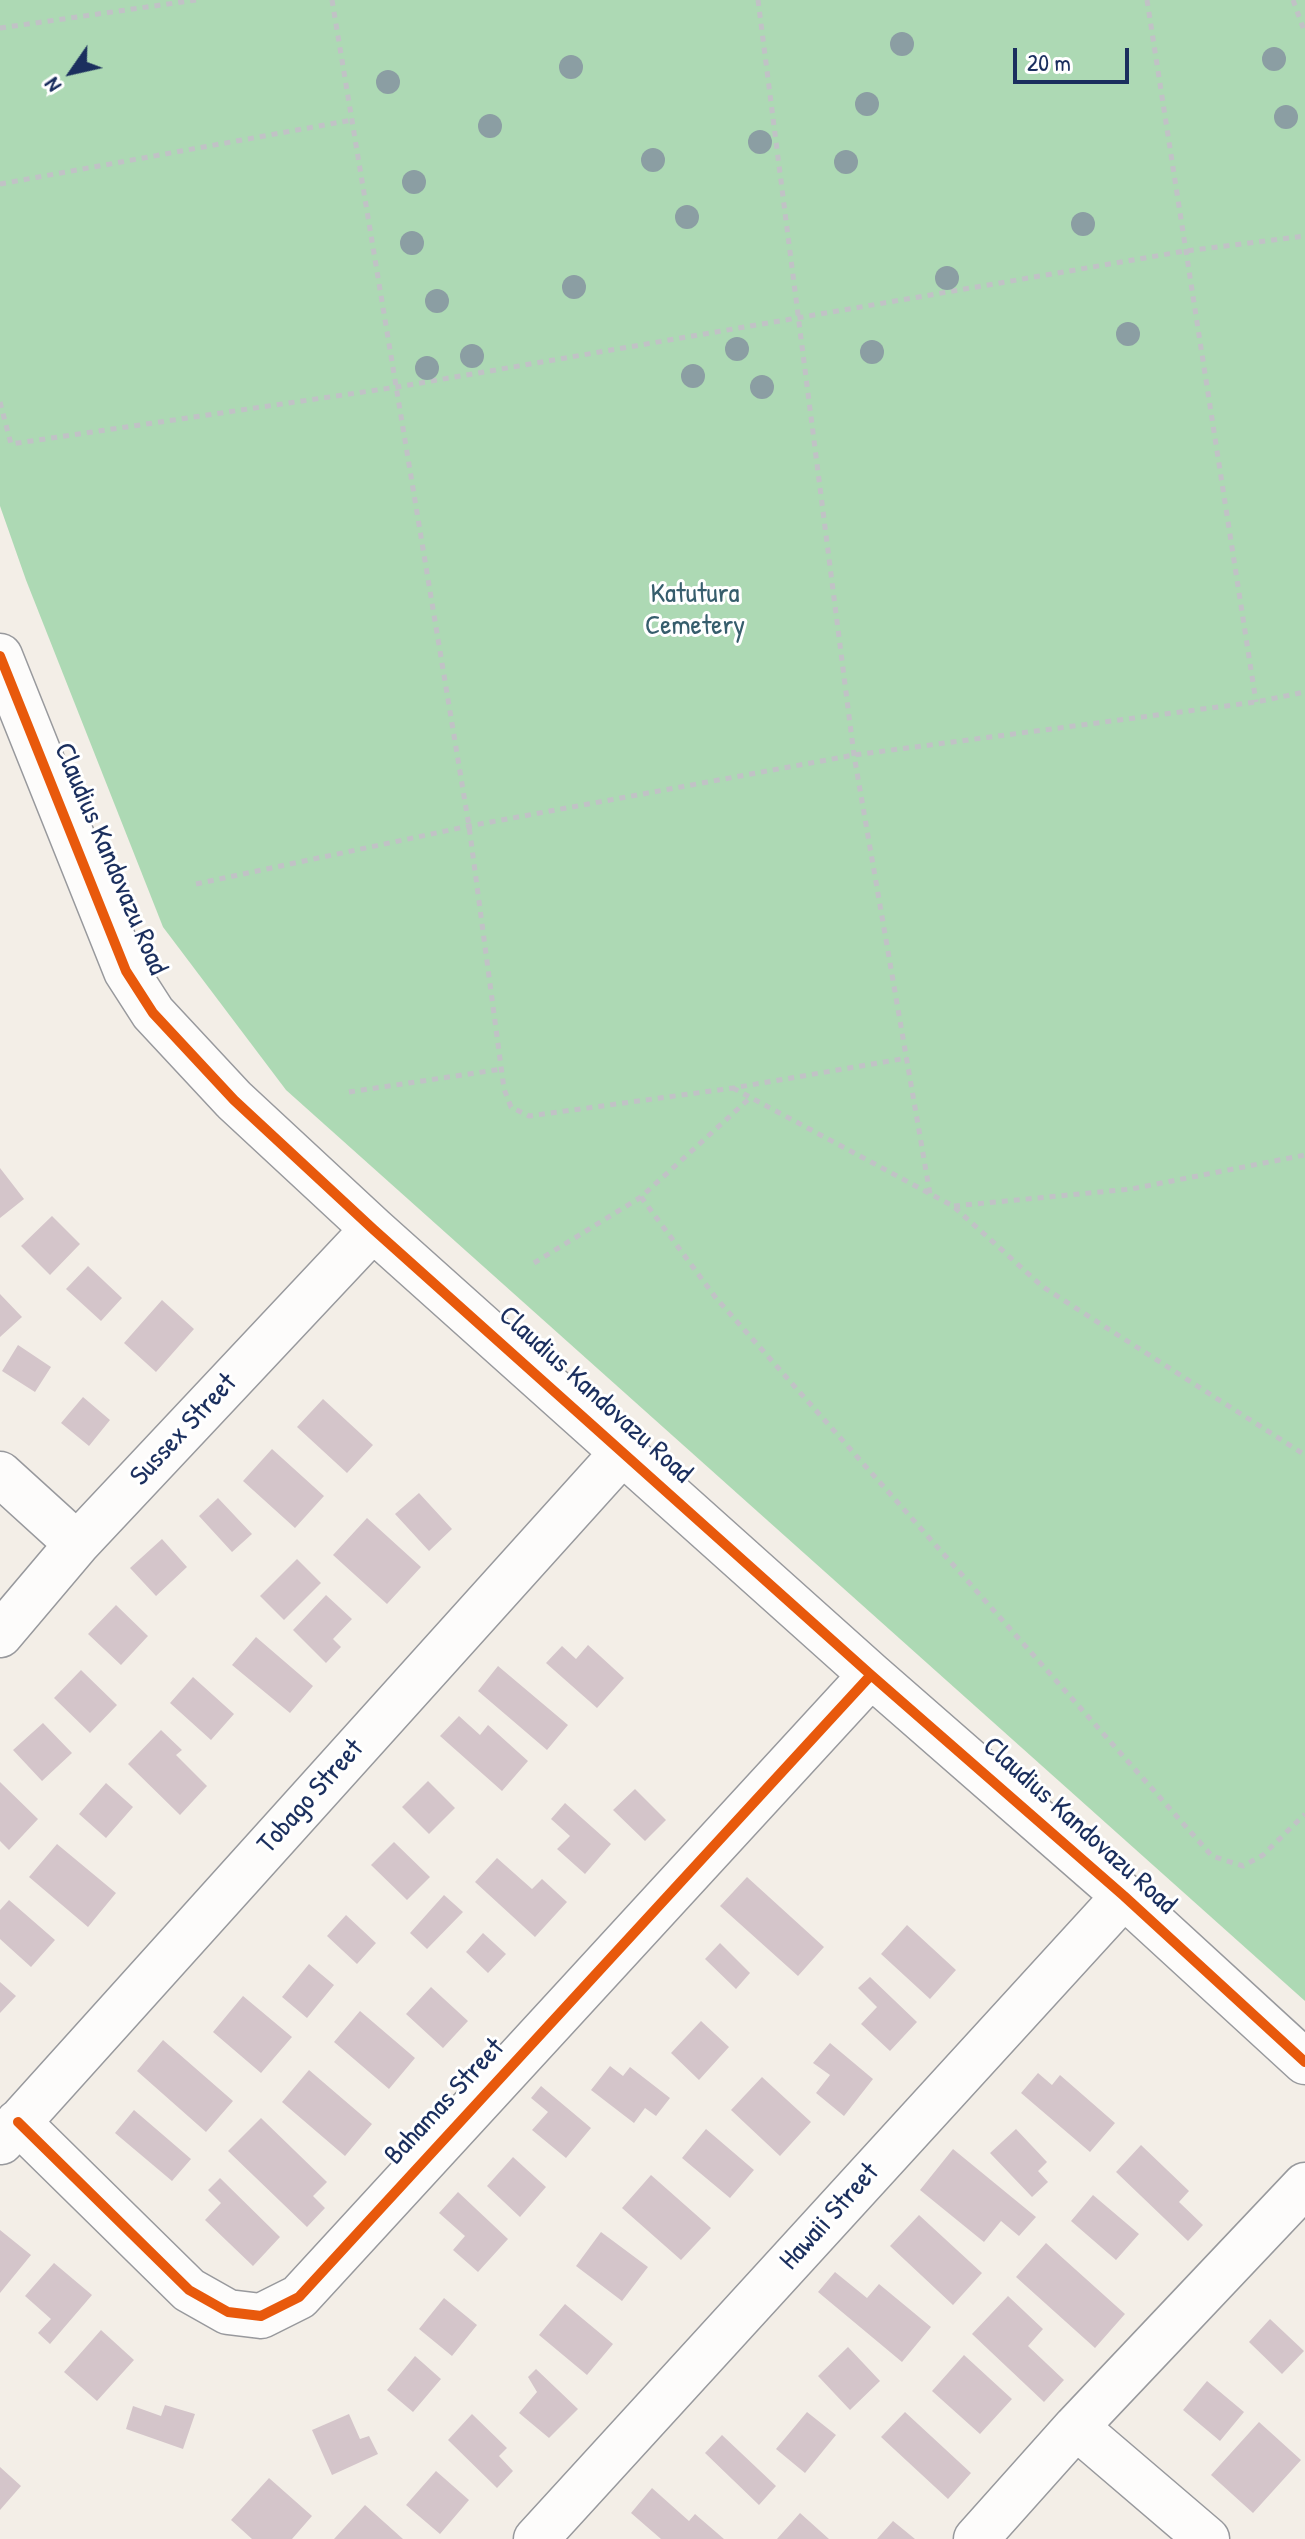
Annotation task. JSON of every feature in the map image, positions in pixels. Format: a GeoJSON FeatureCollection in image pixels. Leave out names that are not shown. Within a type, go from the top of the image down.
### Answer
{"type":"FeatureCollection","features":[{"type":"Feature","properties":{"kind":"street","name":"Claudius Kandovazu Road"},"geometry":{"type":"LineString","coordinates":[[0,656],[108,931],[126,971],[153,1013],[234,1100],[373,1229],[871,1675],[1124,1896],[1305,2062]]}},
{"type":"Feature","properties":{"kind":"street","name":"Sussex Street"},"geometry":{"type":"LineString","coordinates":[[0,1635],[77,1544],[373,1229]]}},
{"type":"Feature","properties":{"kind":"street","name":"Tobago Street"},"geometry":{"type":"LineString","coordinates":[[9,2132],[623,1452]]}},
{"type":"Feature","properties":{"kind":"street"},"geometry":{"type":"LineString","coordinates":[[0,1474],[77,1544]]}},
{"type":"Feature","properties":{"kind":"street","name":"Bahamas Street"},"geometry":{"type":"LineString","coordinates":[[9,2132],[189,2290],[228,2312],[261,2316],[299,2297],[871,1675]]}},
{"type":"Feature","properties":{"kind":"street","name":"Hawaii Street"},"geometry":{"type":"LineString","coordinates":[[536,2539],[1124,1896]]}},
{"type":"Feature","properties":{"kind":"street"},"geometry":{"type":"LineString","coordinates":[[976,2539],[1076,2427],[1305,2185]]}},
{"type":"Feature","properties":{"kind":"street"},"geometry":{"type":"LineString","coordinates":[[1076,2427],[1207,2539]]}},
{"type":"Feature","properties":{"kind":"path"},"geometry":{"type":"LineString","coordinates":[[0,28],[196,0]]}},
{"type":"Feature","properties":{"kind":"path"},"geometry":{"type":"LineString","coordinates":[[332,0],[469,826],[504,1089],[511,1107],[529,1116],[733,1088],[907,1058]]}},
{"type":"Feature","properties":{"kind":"path"},"geometry":{"type":"LineString","coordinates":[[758,0],[854,755],[930,1194]]}},
{"type":"Feature","properties":{"kind":"path"},"geometry":{"type":"LineString","coordinates":[[1147,0],[1256,702]]}},
{"type":"Feature","properties":{"kind":"path"},"geometry":{"type":"LineString","coordinates":[[1293,0],[1305,33]]}},
{"type":"Feature","properties":{"kind":"path"},"geometry":{"type":"LineString","coordinates":[[0,184],[352,120]]}},
{"type":"Feature","properties":{"kind":"path"},"geometry":{"type":"LineString","coordinates":[[0,402],[11,444],[397,387],[1185,251],[1305,236]]}},
{"type":"Feature","properties":{"kind":"path"},"geometry":{"type":"LineString","coordinates":[[196,884],[469,826],[854,755],[1256,702],[1305,692]]}},
{"type":"Feature","properties":{"kind":"path"},"geometry":{"type":"LineString","coordinates":[[349,1092],[502,1069]]}},
{"type":"Feature","properties":{"kind":"path"},"geometry":{"type":"LineString","coordinates":[[733,1088],[953,1206],[1043,1287],[1305,1455]]}},
{"type":"Feature","properties":{"kind":"path"},"geometry":{"type":"LineString","coordinates":[[534,1263],[641,1197],[751,1097]]}},
{"type":"Feature","properties":{"kind":"path"},"geometry":{"type":"LineString","coordinates":[[953,1206],[1131,1189],[1305,1155]]}},
{"type":"Feature","properties":{"kind":"path"},"geometry":{"type":"LineString","coordinates":[[641,1197],[716,1298],[1212,1856],[1243,1866],[1263,1855],[1305,1814]]}},
{"type":"Feature","properties":{"kind":"green space","name":"Katutura Cemetery"},"geometry":{"type":"Polygon","coordinates":[[[0,0],[1305,0],[1305,2001],[286,1090],[163,927],[26,580],[0,506],[0,0]]]}},
{"type":"Feature","properties":{"kind":"building"},"geometry":{"type":"Polygon","coordinates":[[[0,1168],[24,1199],[0,1218],[0,1168]]]}},
{"type":"Feature","properties":{"kind":"building"},"geometry":{"type":"Polygon","coordinates":[[[52,1216],[80,1244],[50,1275],[21,1246],[52,1216]]]}},
{"type":"Feature","properties":{"kind":"building"},"geometry":{"type":"Polygon","coordinates":[[[88,1266],[122,1298],[101,1321],[66,1289],[88,1266]]]}},
{"type":"Feature","properties":{"kind":"building"},"geometry":{"type":"Polygon","coordinates":[[[0,1294],[22,1317],[0,1337],[0,1294]]]}},
{"type":"Feature","properties":{"kind":"building"},"geometry":{"type":"Polygon","coordinates":[[[162,1300],[194,1329],[156,1372],[124,1343],[162,1300]]]}},
{"type":"Feature","properties":{"kind":"building"},"geometry":{"type":"Polygon","coordinates":[[[18,1345],[51,1367],[35,1392],[2,1371],[18,1345]]]}},
{"type":"Feature","properties":{"kind":"building"},"geometry":{"type":"Polygon","coordinates":[[[83,1397],[110,1420],[89,1446],[61,1423],[83,1397]]]}},
{"type":"Feature","properties":{"kind":"building"},"geometry":{"type":"Polygon","coordinates":[[[323,1399],[373,1445],[347,1473],[297,1427],[323,1399]]]}},
{"type":"Feature","properties":{"kind":"building"},"geometry":{"type":"Polygon","coordinates":[[[272,1449],[324,1496],[295,1528],[243,1481],[272,1449]]]}},
{"type":"Feature","properties":{"kind":"building"},"geometry":{"type":"Polygon","coordinates":[[[419,1493],[452,1529],[429,1551],[395,1514],[419,1493]]]}},
{"type":"Feature","properties":{"kind":"building"},"geometry":{"type":"Polygon","coordinates":[[[218,1498],[252,1534],[232,1552],[199,1516],[218,1498]]]}},
{"type":"Feature","properties":{"kind":"building"},"geometry":{"type":"Polygon","coordinates":[[[367,1518],[421,1567],[387,1604],[333,1555],[367,1518]]]}},
{"type":"Feature","properties":{"kind":"building"},"geometry":{"type":"Polygon","coordinates":[[[162,1539],[187,1567],[156,1596],[130,1568],[162,1539]]]}},
{"type":"Feature","properties":{"kind":"building"},"geometry":{"type":"Polygon","coordinates":[[[297,1559],[321,1583],[284,1620],[260,1596],[297,1559]]]}},
{"type":"Feature","properties":{"kind":"building"},"geometry":{"type":"Polygon","coordinates":[[[326,1595],[352,1619],[333,1639],[341,1647],[326,1663],[293,1630],[326,1595]]]}},
{"type":"Feature","properties":{"kind":"building"},"geometry":{"type":"Polygon","coordinates":[[[116,1605],[148,1636],[121,1665],[88,1634],[116,1605]]]}},
{"type":"Feature","properties":{"kind":"building"},"geometry":{"type":"Polygon","coordinates":[[[256,1637],[313,1686],[290,1713],[232,1665],[256,1637]]]}},
{"type":"Feature","properties":{"kind":"building"},"geometry":{"type":"Polygon","coordinates":[[[588,1645],[624,1678],[597,1708],[546,1663],[562,1646],[576,1659],[588,1645]]]}},
{"type":"Feature","properties":{"kind":"building"},"geometry":{"type":"Polygon","coordinates":[[[498,1666],[568,1725],[547,1750],[478,1691],[498,1666]]]}},
{"type":"Feature","properties":{"kind":"building"},"geometry":{"type":"Polygon","coordinates":[[[81,1670],[117,1705],[90,1733],[54,1698],[81,1670]]]}},
{"type":"Feature","properties":{"kind":"building"},"geometry":{"type":"Polygon","coordinates":[[[193,1677],[234,1714],[211,1740],[170,1703],[193,1677]]]}},
{"type":"Feature","properties":{"kind":"building"},"geometry":{"type":"Polygon","coordinates":[[[459,1716],[480,1735],[488,1725],[528,1761],[502,1791],[440,1736],[459,1716]]]}},
{"type":"Feature","properties":{"kind":"building"},"geometry":{"type":"Polygon","coordinates":[[[43,1723],[72,1753],[42,1781],[13,1750],[43,1723]]]}},
{"type":"Feature","properties":{"kind":"building"},"geometry":{"type":"Polygon","coordinates":[[[161,1730],[182,1750],[176,1755],[207,1786],[180,1815],[128,1764],[161,1730]]]}},
{"type":"Feature","properties":{"kind":"building"},"geometry":{"type":"Polygon","coordinates":[[[428,1781],[455,1808],[429,1834],[402,1807],[428,1781]]]}},
{"type":"Feature","properties":{"kind":"building"},"geometry":{"type":"Polygon","coordinates":[[[0,1782],[38,1819],[9,1850],[0,1841],[0,1782]]]}},
{"type":"Feature","properties":{"kind":"building"},"geometry":{"type":"Polygon","coordinates":[[[106,1783],[133,1807],[106,1838],[79,1814],[106,1783]]]}},
{"type":"Feature","properties":{"kind":"building"},"geometry":{"type":"Polygon","coordinates":[[[635,1789],[666,1820],[645,1841],[613,1810],[635,1789]]]}},
{"type":"Feature","properties":{"kind":"building"},"geometry":{"type":"Polygon","coordinates":[[[565,1803],[611,1844],[585,1874],[557,1849],[570,1836],[551,1819],[565,1803]]]}},
{"type":"Feature","properties":{"kind":"building"},"geometry":{"type":"Polygon","coordinates":[[[394,1842],[430,1877],[407,1900],[371,1865],[394,1842]]]}},
{"type":"Feature","properties":{"kind":"building"},"geometry":{"type":"Polygon","coordinates":[[[57,1844],[116,1893],[88,1927],[29,1877],[57,1844]]]}},
{"type":"Feature","properties":{"kind":"building"},"geometry":{"type":"Polygon","coordinates":[[[497,1858],[532,1889],[542,1879],[567,1902],[535,1937],[475,1882],[497,1858]]]}},
{"type":"Feature","properties":{"kind":"building"},"geometry":{"type":"Polygon","coordinates":[[[747,1877],[824,1947],[798,1976],[720,1906],[747,1877]]]}},
{"type":"Feature","properties":{"kind":"building"},"geometry":{"type":"Polygon","coordinates":[[[444,1895],[463,1912],[427,1949],[410,1933],[444,1895]]]}},
{"type":"Feature","properties":{"kind":"building"},"geometry":{"type":"Polygon","coordinates":[[[9,1900],[55,1940],[31,1967],[0,1939],[0,1910],[9,1900]]]}},
{"type":"Feature","properties":{"kind":"building"},"geometry":{"type":"Polygon","coordinates":[[[346,1915],[376,1943],[357,1964],[327,1936],[346,1915]]]}},
{"type":"Feature","properties":{"kind":"building"},"geometry":{"type":"Polygon","coordinates":[[[907,1925],[956,1970],[930,1999],[881,1954],[907,1925]]]}},
{"type":"Feature","properties":{"kind":"building"},"geometry":{"type":"Polygon","coordinates":[[[483,1933],[506,1954],[488,1973],[466,1952],[483,1933]]]}},
{"type":"Feature","properties":{"kind":"building"},"geometry":{"type":"Polygon","coordinates":[[[720,1943],[750,1973],[736,1989],[705,1959],[720,1943]]]}},
{"type":"Feature","properties":{"kind":"building"},"geometry":{"type":"Polygon","coordinates":[[[309,1964],[334,1985],[307,2018],[282,1997],[309,1964]]]}},
{"type":"Feature","properties":{"kind":"building"},"geometry":{"type":"Polygon","coordinates":[[[870,1977],[917,2022],[890,2051],[861,2024],[877,2007],[858,1988],[870,1977]]]}},
{"type":"Feature","properties":{"kind":"building"},"geometry":{"type":"Polygon","coordinates":[[[0,1982],[16,1996],[0,2013],[0,1982]]]}},
{"type":"Feature","properties":{"kind":"building"},"geometry":{"type":"Polygon","coordinates":[[[431,1987],[468,2021],[443,2048],[406,2014],[431,1987]]]}},
{"type":"Feature","properties":{"kind":"building"},"geometry":{"type":"Polygon","coordinates":[[[243,1996],[292,2037],[261,2073],[213,2032],[243,1996]]]}},
{"type":"Feature","properties":{"kind":"building"},"geometry":{"type":"Polygon","coordinates":[[[360,2011],[415,2058],[389,2089],[334,2042],[360,2011]]]}},
{"type":"Feature","properties":{"kind":"building"},"geometry":{"type":"Polygon","coordinates":[[[701,2021],[729,2047],[699,2080],[671,2053],[701,2021]]]}},
{"type":"Feature","properties":{"kind":"building"},"geometry":{"type":"Polygon","coordinates":[[[163,2040],[233,2101],[206,2132],[137,2071],[163,2040]]]}},
{"type":"Feature","properties":{"kind":"building"},"geometry":{"type":"Polygon","coordinates":[[[830,2043],[873,2079],[844,2116],[816,2093],[830,2075],[813,2063],[830,2043]]]}},
{"type":"Feature","properties":{"kind":"building"},"geometry":{"type":"Polygon","coordinates":[[[610,2066],[623,2076],[630,2067],[670,2098],[656,2116],[645,2108],[634,2123],[591,2090],[610,2066]]]}},
{"type":"Feature","properties":{"kind":"building"},"geometry":{"type":"Polygon","coordinates":[[[309,2070],[372,2124],[345,2156],[282,2102],[309,2070]]]}},
{"type":"Feature","properties":{"kind":"building"},"geometry":{"type":"Polygon","coordinates":[[[1038,2073],[1052,2085],[1060,2075],[1115,2123],[1090,2152],[1021,2093],[1038,2073]]]}},
{"type":"Feature","properties":{"kind":"building"},"geometry":{"type":"Polygon","coordinates":[[[762,2077],[811,2122],[780,2156],[731,2110],[762,2077]]]}},
{"type":"Feature","properties":{"kind":"building"},"geometry":{"type":"Polygon","coordinates":[[[541,2086],[591,2128],[566,2158],[532,2130],[548,2112],[531,2098],[541,2086]]]}},
{"type":"Feature","properties":{"kind":"building"},"geometry":{"type":"Polygon","coordinates":[[[134,2110],[191,2159],[172,2181],[115,2133],[134,2110]]]}},
{"type":"Feature","properties":{"kind":"building"},"geometry":{"type":"Polygon","coordinates":[[[261,2118],[327,2182],[313,2196],[325,2208],[307,2227],[228,2151],[261,2118]]]}},
{"type":"Feature","properties":{"kind":"building"},"geometry":{"type":"Polygon","coordinates":[[[706,2129],[754,2170],[730,2198],[682,2158],[706,2129]]]}},
{"type":"Feature","properties":{"kind":"building"},"geometry":{"type":"Polygon","coordinates":[[[1016,2129],[1047,2162],[1038,2171],[1048,2182],[1032,2197],[990,2153],[1016,2129]]]}},
{"type":"Feature","properties":{"kind":"building"},"geometry":{"type":"Polygon","coordinates":[[[1141,2145],[1189,2191],[1179,2202],[1203,2225],[1188,2241],[1116,2172],[1141,2145]]]}},
{"type":"Feature","properties":{"kind":"building"},"geometry":{"type":"Polygon","coordinates":[[[953,2149],[1036,2217],[1019,2236],[1001,2221],[984,2242],[920,2190],[953,2149]]]}},
{"type":"Feature","properties":{"kind":"building"},"geometry":{"type":"Polygon","coordinates":[[[513,2157],[546,2187],[520,2217],[487,2186],[513,2157]]]}},
{"type":"Feature","properties":{"kind":"building"},"geometry":{"type":"Polygon","coordinates":[[[651,2175],[711,2228],[681,2260],[622,2208],[651,2175]]]}},
{"type":"Feature","properties":{"kind":"building"},"geometry":{"type":"Polygon","coordinates":[[[220,2178],[280,2237],[253,2266],[205,2220],[221,2203],[208,2190],[220,2178]]]}},
{"type":"Feature","properties":{"kind":"building"},"geometry":{"type":"Polygon","coordinates":[[[458,2192],[508,2239],[478,2272],[453,2250],[465,2236],[439,2213],[458,2192]]]}},
{"type":"Feature","properties":{"kind":"building"},"geometry":{"type":"Polygon","coordinates":[[[1093,2195],[1139,2234],[1116,2260],[1071,2221],[1093,2195]]]}},
{"type":"Feature","properties":{"kind":"building"},"geometry":{"type":"Polygon","coordinates":[[[919,2215],[982,2273],[953,2305],[890,2246],[919,2215]]]}},
{"type":"Feature","properties":{"kind":"building"},"geometry":{"type":"Polygon","coordinates":[[[0,2230],[31,2255],[0,2293],[0,2230]]]}},
{"type":"Feature","properties":{"kind":"building"},"geometry":{"type":"Polygon","coordinates":[[[601,2232],[648,2267],[622,2301],[576,2266],[601,2232]]]}},
{"type":"Feature","properties":{"kind":"building"},"geometry":{"type":"Polygon","coordinates":[[[1046,2243],[1125,2314],[1095,2348],[1016,2277],[1046,2243]]]}},
{"type":"Feature","properties":{"kind":"building"},"geometry":{"type":"Polygon","coordinates":[[[54,2263],[92,2295],[50,2344],[38,2333],[51,2319],[25,2296],[54,2263]]]}},
{"type":"Feature","properties":{"kind":"building"},"geometry":{"type":"Polygon","coordinates":[[[835,2272],[867,2298],[879,2284],[931,2327],[902,2362],[818,2292],[835,2272]]]}},
{"type":"Feature","properties":{"kind":"building"},"geometry":{"type":"Polygon","coordinates":[[[1008,2296],[1043,2329],[1028,2346],[1064,2380],[1044,2402],[972,2334],[1008,2296]]]}},
{"type":"Feature","properties":{"kind":"building"},"geometry":{"type":"Polygon","coordinates":[[[444,2298],[477,2325],[452,2356],[419,2329],[444,2298]]]}},
{"type":"Feature","properties":{"kind":"building"},"geometry":{"type":"Polygon","coordinates":[[[565,2304],[613,2344],[587,2375],[539,2335],[565,2304]]]}},
{"type":"Feature","properties":{"kind":"building"},"geometry":{"type":"Polygon","coordinates":[[[1270,2319],[1304,2351],[1282,2374],[1249,2342],[1270,2319]]]}},
{"type":"Feature","properties":{"kind":"building"},"geometry":{"type":"Polygon","coordinates":[[[101,2330],[134,2360],[97,2401],[64,2372],[101,2330]]]}},
{"type":"Feature","properties":{"kind":"building"},"geometry":{"type":"Polygon","coordinates":[[[848,2347],[880,2381],[850,2410],[818,2376],[848,2347]]]}},
{"type":"Feature","properties":{"kind":"building"},"geometry":{"type":"Polygon","coordinates":[[[964,2355],[1012,2399],[980,2434],[932,2391],[964,2355]]]}},
{"type":"Feature","properties":{"kind":"building"},"geometry":{"type":"Polygon","coordinates":[[[415,2356],[441,2379],[413,2412],[387,2390],[415,2356]]]}},
{"type":"Feature","properties":{"kind":"building"},"geometry":{"type":"Polygon","coordinates":[[[536,2369],[578,2409],[549,2438],[519,2413],[537,2392],[528,2377],[536,2369]]]}},
{"type":"Feature","properties":{"kind":"building"},"geometry":{"type":"Polygon","coordinates":[[[1207,2381],[1244,2412],[1220,2441],[1183,2410],[1207,2381]]]}},
{"type":"Feature","properties":{"kind":"building"},"geometry":{"type":"Polygon","coordinates":[[[165,2405],[195,2414],[183,2449],[126,2429],[133,2406],[161,2416],[165,2405]]]}},
{"type":"Feature","properties":{"kind":"building"},"geometry":{"type":"Polygon","coordinates":[[[807,2412],[836,2435],[805,2473],[776,2449],[807,2412]]]}},
{"type":"Feature","properties":{"kind":"building"},"geometry":{"type":"Polygon","coordinates":[[[905,2412],[971,2473],[948,2499],[881,2437],[905,2412]]]}},
{"type":"Feature","properties":{"kind":"building"},"geometry":{"type":"Polygon","coordinates":[[[349,2414],[360,2439],[369,2436],[378,2454],[332,2475],[312,2430],[349,2414]]]}},
{"type":"Feature","properties":{"kind":"building"},"geometry":{"type":"Polygon","coordinates":[[[472,2414],[507,2448],[499,2456],[513,2471],[497,2488],[448,2440],[472,2414]]]}},
{"type":"Feature","properties":{"kind":"building"},"geometry":{"type":"Polygon","coordinates":[[[1259,2422],[1301,2460],[1253,2513],[1211,2475],[1259,2422]]]}},
{"type":"Feature","properties":{"kind":"building"},"geometry":{"type":"Polygon","coordinates":[[[722,2435],[776,2486],[759,2505],[705,2453],[722,2435]]]}},
{"type":"Feature","properties":{"kind":"building"},"geometry":{"type":"Polygon","coordinates":[[[0,2467],[21,2486],[0,2510],[0,2467]]]}},
{"type":"Feature","properties":{"kind":"building"},"geometry":{"type":"Polygon","coordinates":[[[436,2471],[469,2500],[440,2534],[406,2505],[436,2471]]]}},
{"type":"Feature","properties":{"kind":"building"},"geometry":{"type":"Polygon","coordinates":[[[269,2478],[312,2516],[292,2539],[252,2539],[231,2520],[269,2478]]]}},
{"type":"Feature","properties":{"kind":"building"},"geometry":{"type":"Polygon","coordinates":[[[652,2488],[689,2521],[695,2514],[724,2539],[661,2539],[631,2513],[652,2488]]]}},
{"type":"Feature","properties":{"kind":"building"},"geometry":{"type":"Polygon","coordinates":[[[365,2505],[403,2539],[334,2539],[365,2505]]]}},
{"type":"Feature","properties":{"kind":"building"},"geometry":{"type":"Polygon","coordinates":[[[800,2513],[829,2539],[777,2539],[800,2513]]]}},
{"type":"Feature","properties":{"kind":"building"},"geometry":{"type":"Polygon","coordinates":[[[893,2521],[915,2539],[877,2539],[893,2521]]]}},
{"type":"Feature","properties":{"kind":"cycle path"},"geometry":{"type":"LineString","coordinates":[[0,656],[126,971],[153,1013],[234,1100],[373,1229],[871,1675],[1124,1896],[1305,2062]]}},
{"type":"Feature","properties":{"kind":"cycle path"},"geometry":{"type":"LineString","coordinates":[[18,2122],[189,2290],[228,2312],[261,2316],[299,2297],[871,1675]]}}]}
